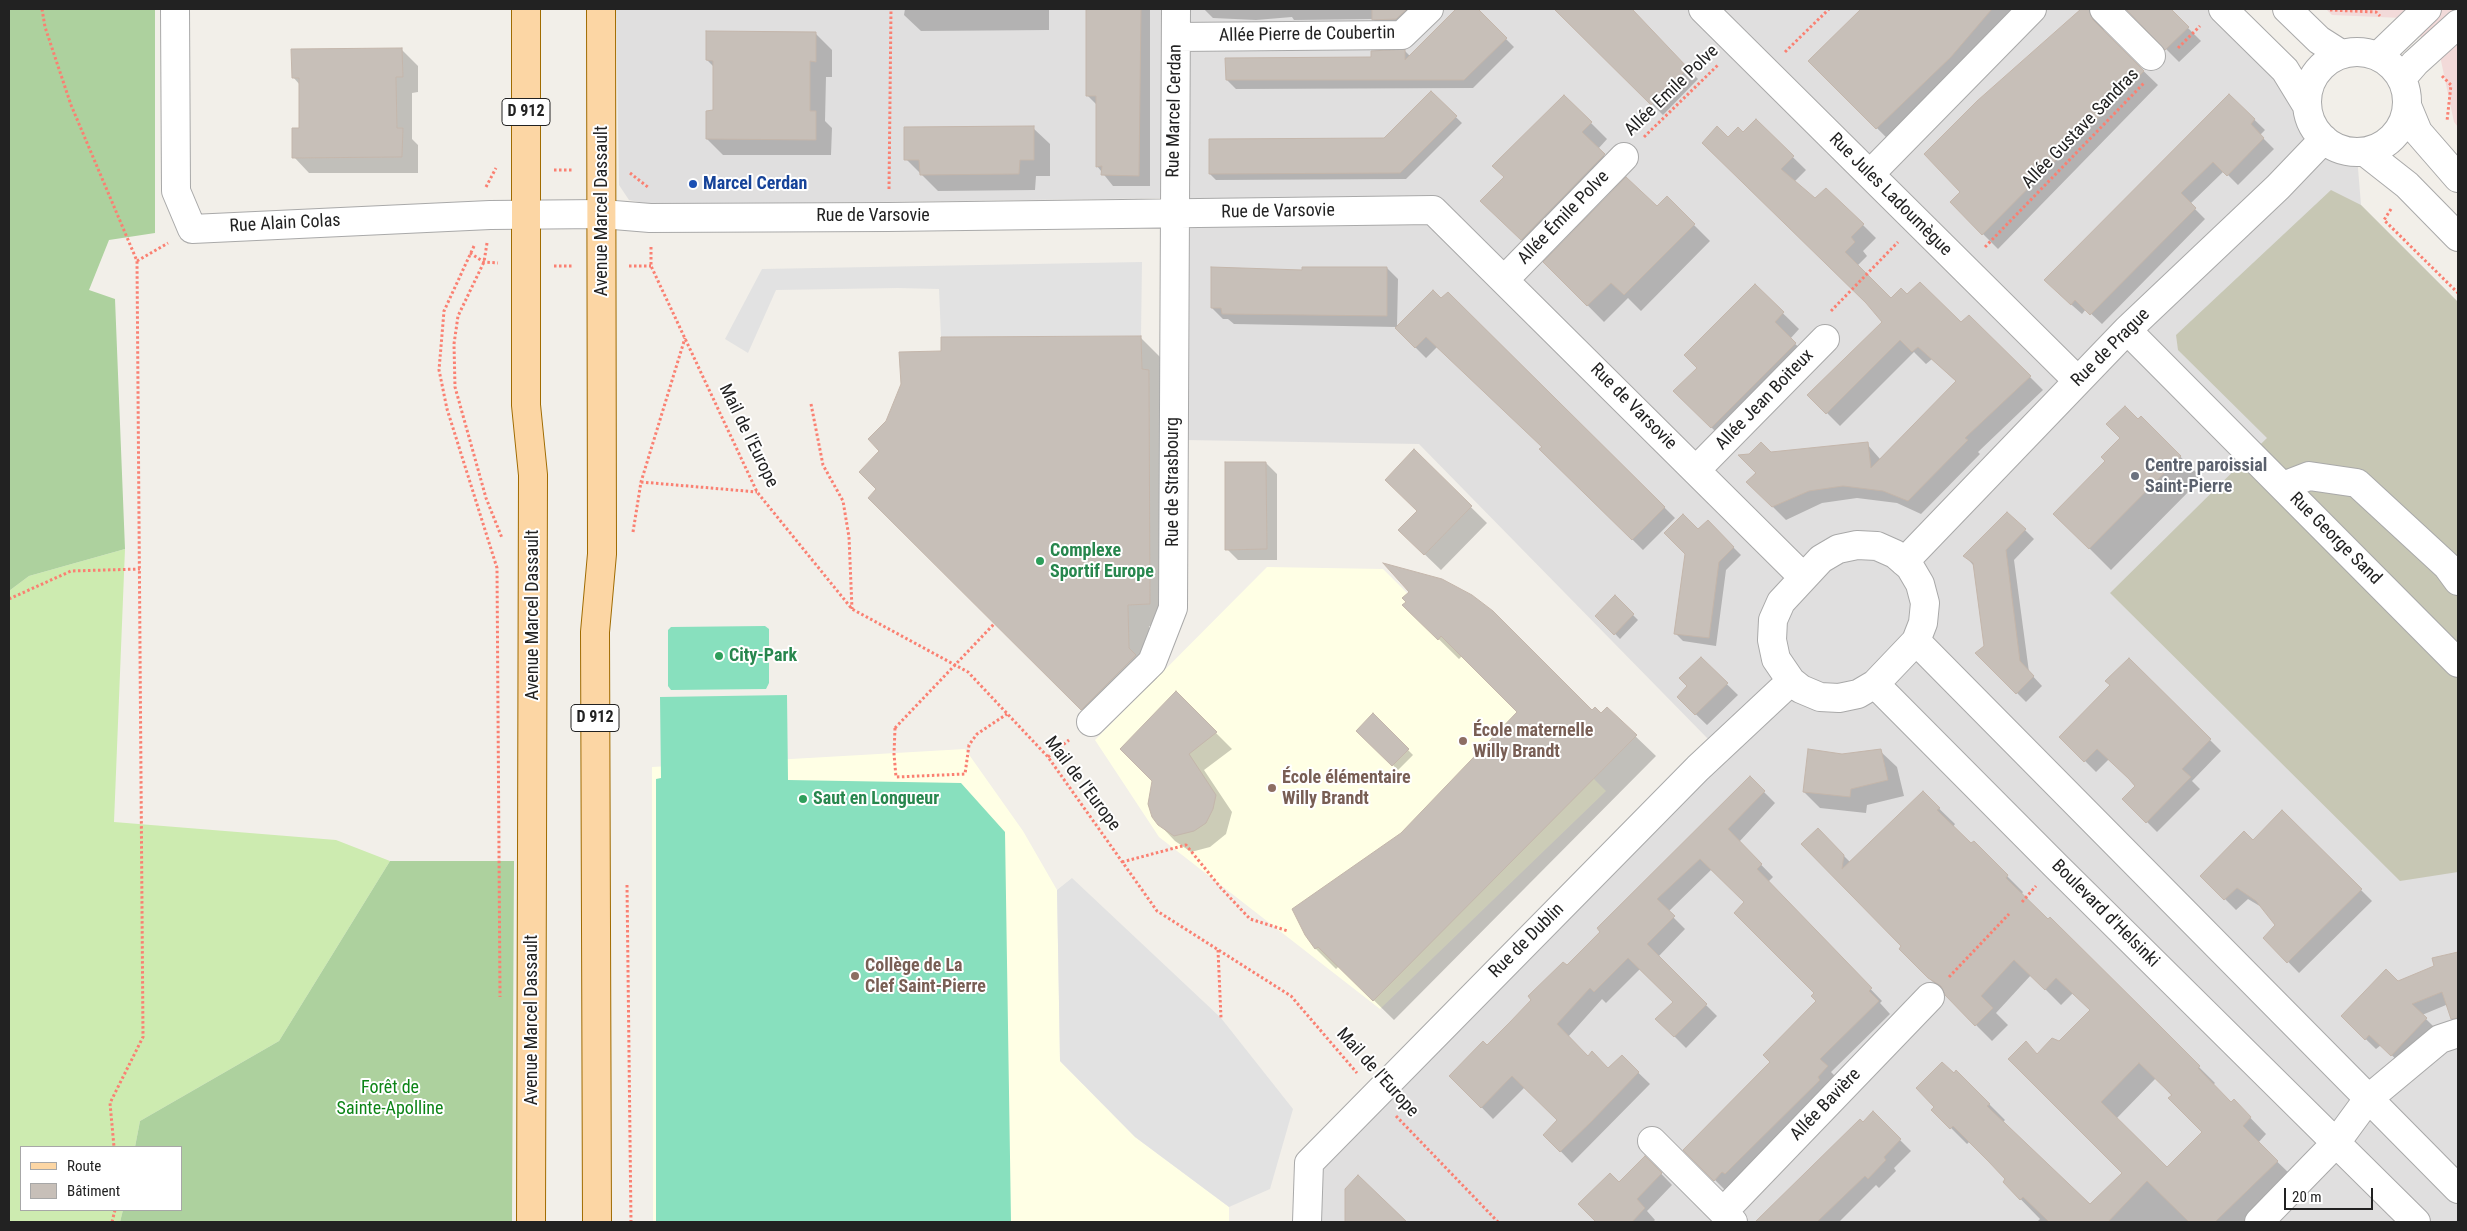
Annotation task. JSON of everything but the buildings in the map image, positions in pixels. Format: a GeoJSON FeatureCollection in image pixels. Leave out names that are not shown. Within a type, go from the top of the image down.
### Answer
{"type":"FeatureCollection","features":[{"type":"Feature","properties":{"kind":"main road","name":"Avenue Marcel Dassault"},"geometry":{"type":"LineString","coordinates":[[526,9],[526,406],[533,475],[531,1222]]}},
{"type":"Feature","properties":{"kind":"main road","name":"Avenue Marcel Dassault"},"geometry":{"type":"LineString","coordinates":[[597,1222],[595,632],[602,554],[603,170],[601,9]]}},
{"type":"Feature","properties":{"kind":"street"},"geometry":{"type":"LineString","coordinates":[[175,9],[176,191],[192,229]]}},
{"type":"Feature","properties":{"kind":"street","name":"Rue Marcel Cerdan"},"geometry":{"type":"LineString","coordinates":[[1173,213],[1176,9]]}},
{"type":"Feature","properties":{"kind":"street","name":"Allée Pierre de Coubertin"},"geometry":{"type":"LineString","coordinates":[[1176,37],[1402,34],[1429,9]]}},
{"type":"Feature","properties":{"kind":"street","name":"Rue Jules Ladoumègue"},"geometry":{"type":"LineString","coordinates":[[1703,9],[2078,380]]}},
{"type":"Feature","properties":{"kind":"street"},"geometry":{"type":"LineString","coordinates":[[1870,174],[2032,9]]}},
{"type":"Feature","properties":{"kind":"street"},"geometry":{"type":"LineString","coordinates":[[2104,9],[2151,67]]}},
{"type":"Feature","properties":{"kind":"street"},"geometry":{"type":"LineString","coordinates":[[2287,9],[2319,40],[2341,54]]}},
{"type":"Feature","properties":{"kind":"street"},"geometry":{"type":"LineString","coordinates":[[2378,56],[2427,9]]}},
{"type":"Feature","properties":{"kind":"street"},"geometry":{"type":"LineString","coordinates":[[2214,15],[2284,70],[2307,106],[2311,122],[2324,139],[2339,149],[2365,152],[2389,141],[2398,132],[2408,108]]}},
{"type":"Feature","properties":{"kind":"street"},"geometry":{"type":"LineString","coordinates":[[2402,78],[2415,63],[2458,24]]}},
{"type":"Feature","properties":{"kind":"street"},"geometry":{"type":"LineString","coordinates":[[2307,106],[2310,83],[2326,62],[2341,54],[2363,52],[2378,56],[2387,61],[2402,78],[2407,94],[2408,108],[2418,132],[2458,178]]}},
{"type":"Feature","properties":{"kind":"street","name":"Rue de Prague"},"geometry":{"type":"LineString","coordinates":[[1904,562],[2127,330],[2278,187],[2324,139]]}},
{"type":"Feature","properties":{"kind":"street"},"geometry":{"type":"LineString","coordinates":[[2365,152],[2407,185],[2458,237]]}},
{"type":"Feature","properties":{"kind":"street","name":"Allée Émile Polve"},"geometry":{"type":"LineString","coordinates":[[1505,279],[1624,157]]}},
{"type":"Feature","properties":{"kind":"street","name":"Rue de Varsovie"},"geometry":{"type":"LineString","coordinates":[[602,214],[650,218],[888,217],[1433,210],[1505,279],[1803,578]]}},
{"type":"Feature","properties":{"kind":"street","name":"Rue de Strasbourg"},"geometry":{"type":"LineString","coordinates":[[1091,722],[1152,662],[1173,608],[1173,213]]}},
{"type":"Feature","properties":{"kind":"street","name":"Rue Alain Colas"},"geometry":{"type":"LineString","coordinates":[[192,229],[483,224],[525,215],[602,214]]}},
{"type":"Feature","properties":{"kind":"street","name":"Rue George Sand"},"geometry":{"type":"LineString","coordinates":[[2127,330],[2458,662]]}},
{"type":"Feature","properties":{"kind":"street","name":"Allée Jean Boiteux"},"geometry":{"type":"LineString","coordinates":[[1696,470],[1825,339]]}},
{"type":"Feature","properties":{"kind":"street"},"geometry":{"type":"LineString","coordinates":[[2283,486],[2308,476],[2358,483],[2448,566],[2458,581]]}},
{"type":"Feature","properties":{"kind":"street"},"geometry":{"type":"LineString","coordinates":[[1857,545],[1877,546],[1895,554],[1904,562],[1910,567],[1920,584],[1925,603],[1923,623],[1916,641],[1875,684],[1858,694],[1839,698],[1820,696],[1801,689],[1791,681],[1776,659],[1772,640],[1773,620],[1781,602],[1821,559],[1838,549],[1857,545]]}},
{"type":"Feature","properties":{"kind":"street"},"geometry":{"type":"LineString","coordinates":[[1916,641],[2458,1190]]}},
{"type":"Feature","properties":{"kind":"street","name":"Rue de Dublin"},"geometry":{"type":"LineString","coordinates":[[1307,1222],[1309,1163],[1698,768],[1791,681]]}},
{"type":"Feature","properties":{"kind":"street","name":"Boulevard d'Helsinki"},"geometry":{"type":"LineString","coordinates":[[1875,684],[2335,1144],[2416,1222]]}},
{"type":"Feature","properties":{"kind":"street","name":"Allée Bavière"},"geometry":{"type":"LineString","coordinates":[[1652,1141],[1728,1217],[1930,997]]}},
{"type":"Feature","properties":{"kind":"street"},"geometry":{"type":"LineString","coordinates":[[2259,1222],[2335,1144],[2368,1100],[2440,1039],[2458,1033]]}},
{"type":"Feature","properties":{"kind":"path"},"geometry":{"type":"LineString","coordinates":[[42,9],[45,27],[71,105],[137,262],[143,1037],[110,1103],[114,1146]]}},
{"type":"Feature","properties":{"kind":"path"},"geometry":{"type":"LineString","coordinates":[[888,217],[892,9]]}},
{"type":"Feature","properties":{"kind":"path"},"geometry":{"type":"LineString","coordinates":[[1766,71],[1829,9]]}},
{"type":"Feature","properties":{"kind":"path"},"geometry":{"type":"LineString","coordinates":[[2177,49],[2214,15]]}},
{"type":"Feature","properties":{"kind":"path","name":"Allée Emile Polve"},"geometry":{"type":"LineString","coordinates":[[1624,157],[1739,44]]}},
{"type":"Feature","properties":{"kind":"path","name":"Allée Gustave Sandras"},"geometry":{"type":"LineString","coordinates":[[1965,268],[2151,67]]}},
{"type":"Feature","properties":{"kind":"path"},"geometry":{"type":"LineString","coordinates":[[496,168],[603,170]]}},
{"type":"Feature","properties":{"kind":"path"},"geometry":{"type":"LineString","coordinates":[[2407,185],[2384,220],[2458,293]]}},
{"type":"Feature","properties":{"kind":"path","name":"Allée Jean Boiteux"},"geometry":{"type":"LineString","coordinates":[[1825,339],[1814,329],[1918,222]]}},
{"type":"Feature","properties":{"kind":"path"},"geometry":{"type":"LineString","coordinates":[[483,224],[444,311],[440,370],[447,409],[497,568],[500,1007]]}},
{"type":"Feature","properties":{"kind":"path"},"geometry":{"type":"LineString","coordinates":[[483,224],[484,262],[458,316],[454,344],[455,387],[486,498],[503,540]]}},
{"type":"Feature","properties":{"kind":"path"},"geometry":{"type":"LineString","coordinates":[[137,262],[192,229]]}},
{"type":"Feature","properties":{"kind":"path"},"geometry":{"type":"LineString","coordinates":[[470,253],[484,262],[526,266],[651,266],[651,238]]}},
{"type":"Feature","properties":{"kind":"path","name":"Mail de l'Europe"},"geometry":{"type":"LineString","coordinates":[[651,266],[756,492],[852,609],[968,672],[1048,757],[1157,911],[1291,996],[1376,1095],[1498,1222]]}},
{"type":"Feature","properties":{"kind":"path"},"geometry":{"type":"LineString","coordinates":[[632,540],[641,482],[685,337]]}},
{"type":"Feature","properties":{"kind":"path"},"geometry":{"type":"LineString","coordinates":[[811,404],[823,465],[843,501],[849,537],[852,609]]}},
{"type":"Feature","properties":{"kind":"path"},"geometry":{"type":"LineString","coordinates":[[641,482],[756,492]]}},
{"type":"Feature","properties":{"kind":"path"},"geometry":{"type":"LineString","coordinates":[[9,599],[71,572],[140,569]]}},
{"type":"Feature","properties":{"kind":"path"},"geometry":{"type":"LineString","coordinates":[[994,624],[895,728],[894,754],[896,777],[965,774],[969,745],[977,734],[1007,714]]}},
{"type":"Feature","properties":{"kind":"path"},"geometry":{"type":"LineString","coordinates":[[1122,862],[1186,845],[1221,888],[1250,919],[1288,931]]}},
{"type":"Feature","properties":{"kind":"path"},"geometry":{"type":"LineString","coordinates":[[627,875],[631,1222]]}},
{"type":"Feature","properties":{"kind":"path"},"geometry":{"type":"LineString","coordinates":[[1930,997],[2009,914]]}},
{"type":"Feature","properties":{"kind":"path"},"geometry":{"type":"LineString","coordinates":[[1218,950],[1221,1018]]}},
{"type":"Feature","properties":{"kind":"shaded area"},"geometry":{"type":"Polygon","coordinates":[[[616,9],[2223,9],[2266,50],[2311,135],[2321,144],[2338,154],[2357,156],[2361,205],[2458,302],[2458,1222],[1306,1222],[1306,1148],[1709,740],[1419,444],[1185,440],[1178,198],[654,205],[629,200],[619,185],[616,9]]]}},
{"type":"Feature","properties":{"kind":"shaded area"},"geometry":{"type":"Polygon","coordinates":[[[2326,9],[2458,9],[2458,127],[2454,122],[2440,56],[2402,18],[2332,15],[2326,9]]]}},
{"type":"Feature","properties":{"kind":"shaded area"},"geometry":{"type":"Polygon","coordinates":[[[2331,190],[2361,205],[2458,302],[2458,872],[2400,881],[2110,593],[2267,438],[2178,350],[2176,335],[2331,190]]]}},
{"type":"Feature","properties":{"kind":"shaded area"},"geometry":{"type":"Polygon","coordinates":[[[1142,262],[1141,336],[941,337],[939,289],[898,288],[776,290],[748,353],[725,339],[762,269],[1142,262]]]}},
{"type":"Feature","properties":{"kind":"shaded area","name":"École élémentaire Willy Brandt"},"geometry":{"type":"Polygon","coordinates":[[[1267,567],[1383,569],[1606,791],[1380,1009],[1159,837],[1095,740],[1267,567]]]}},
{"type":"Feature","properties":{"kind":"shaded area","name":"Collège de La Clef Saint-Pierre"},"geometry":{"type":"Polygon","coordinates":[[[965,749],[1023,831],[1057,890],[1060,1061],[1135,1137],[1229,1207],[1229,1222],[653,1222],[652,767],[965,749]]]}},
{"type":"Feature","properties":{"kind":"shaded area"},"geometry":{"type":"Polygon","coordinates":[[[1072,878],[1221,1018],[1293,1109],[1270,1189],[1229,1207],[1135,1137],[1060,1061],[1057,890],[1072,878]]]}},
{"type":"Feature","properties":{"kind":"green space"},"geometry":{"type":"Polygon","coordinates":[[[9,9],[155,9],[155,233],[109,240],[89,290],[115,299],[125,549],[29,576],[9,591],[9,9]]]}},
{"type":"Feature","properties":{"kind":"green space"},"geometry":{"type":"Polygon","coordinates":[[[125,549],[114,822],[336,840],[390,861],[279,1041],[140,1121],[135,1146],[20,1146],[20,1211],[123,1211],[120,1222],[9,1222],[9,591],[29,576],[125,549]]]}},
{"type":"Feature","properties":{"kind":"green space","name":"City-Park"},"geometry":{"type":"Polygon","coordinates":[[[765,626],[769,629],[769,683],[766,689],[671,690],[668,686],[668,630],[671,627],[765,626]]]}},
{"type":"Feature","properties":{"kind":"green space","name":"Collège de La Clef Saint-Pierre"},"geometry":{"type":"Polygon","coordinates":[[[787,695],[788,780],[961,783],[1005,832],[1011,1222],[656,1222],[656,779],[661,778],[660,697],[787,695]]]}},
{"type":"Feature","properties":{"kind":"green space","name":"Forêt de Sainte-Apolline"},"geometry":{"type":"Polygon","coordinates":[[[390,861],[514,861],[512,1222],[120,1222],[123,1211],[182,1211],[182,1146],[135,1146],[140,1121],[279,1041],[390,861]]]}},
{"type":"Feature","properties":{"kind":"place","name":"Marcel Cerdan"},"geometry":{"type":"Point","coordinates":[693,184]}},
{"type":"Feature","properties":{"kind":"place","name":"Centre paroissial Saint-Pierre"},"geometry":{"type":"Point","coordinates":[2135,476]}},
{"type":"Feature","properties":{"kind":"place","name":"Complexe Sportif Europe"},"geometry":{"type":"Point","coordinates":[1040,561]}},
{"type":"Feature","properties":{"kind":"place","name":"City-Park"},"geometry":{"type":"Point","coordinates":[719,656]}},
{"type":"Feature","properties":{"kind":"place","name":"École maternelle Willy Brandt"},"geometry":{"type":"Point","coordinates":[1463,741]}},
{"type":"Feature","properties":{"kind":"place","name":"École élémentaire Willy Brandt"},"geometry":{"type":"Point","coordinates":[1272,788]}},
{"type":"Feature","properties":{"kind":"place","name":"Saut en Longueur"},"geometry":{"type":"Point","coordinates":[803,799]}},
{"type":"Feature","properties":{"kind":"place","name":"Collège de La Clef Saint-Pierre"},"geometry":{"type":"Point","coordinates":[855,976]}}]}
